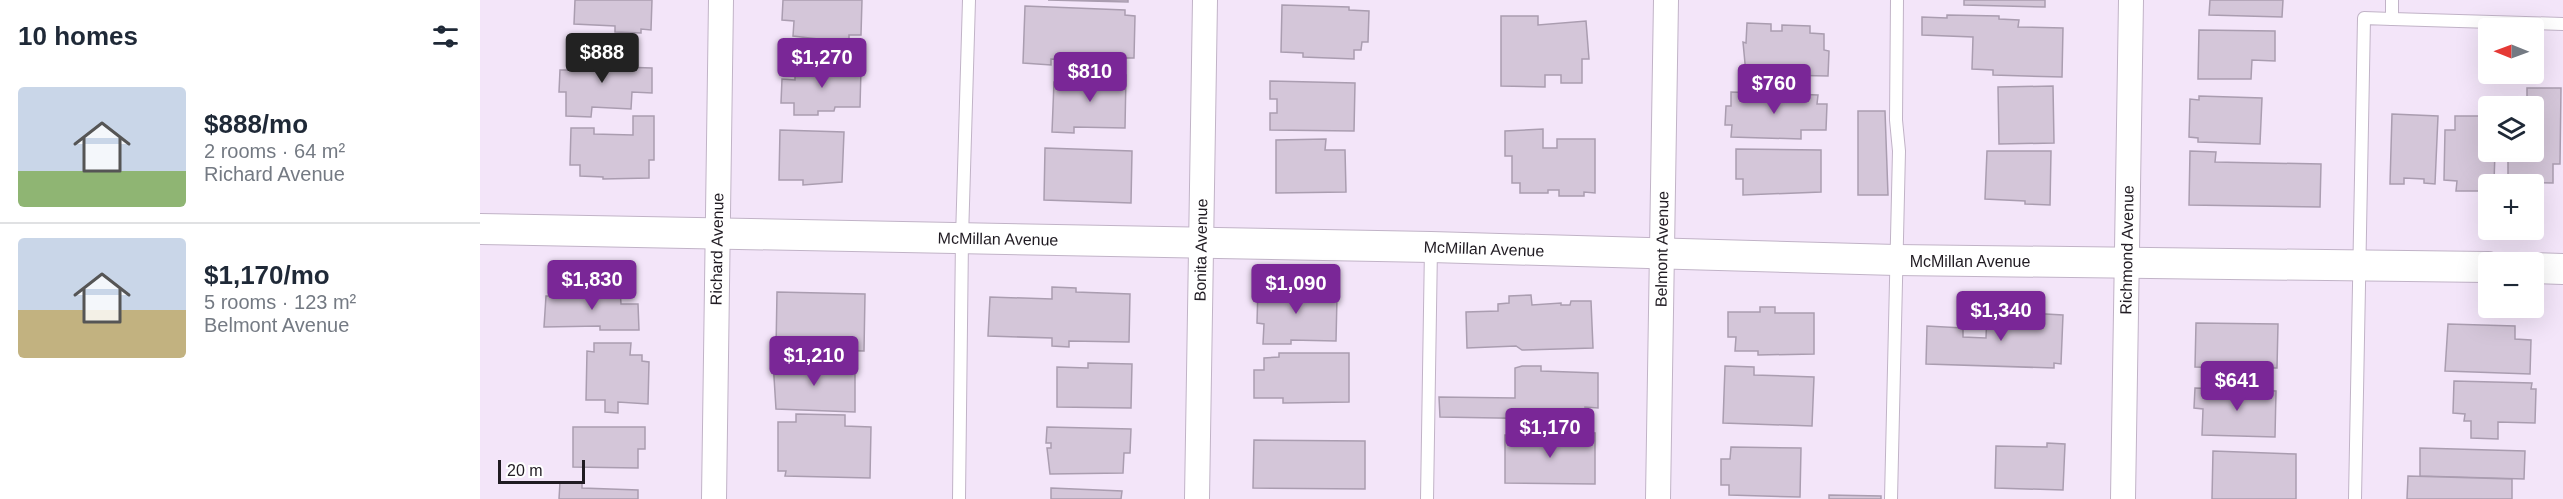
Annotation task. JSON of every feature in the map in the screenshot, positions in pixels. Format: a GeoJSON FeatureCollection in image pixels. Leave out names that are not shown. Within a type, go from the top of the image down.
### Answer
{"type":"FeatureCollection","features":[{"type":"Feature","properties":{"kind":"street","name":"Richard Avenue"},"geometry":{"type":"LineString","coordinates":[[714,499],[721,0]]}},
{"type":"Feature","properties":{"kind":"street","name":"Bonita Avenue"},"geometry":{"type":"LineString","coordinates":[[1197,499],[1205,0]]}},
{"type":"Feature","properties":{"kind":"street","name":"Belmont Avenue"},"geometry":{"type":"LineString","coordinates":[[1658,499],[1666,0]]}},
{"type":"Feature","properties":{"kind":"street","name":"Richmond Avenue"},"geometry":{"type":"LineString","coordinates":[[2123,499],[2131,0]]}},
{"type":"Feature","properties":{"kind":"street","name":"McMillan Avenue"},"geometry":{"type":"LineString","coordinates":[[480,229],[1431,247],[1896,261],[2478,267]]}},
{"type":"Feature","properties":{"kind":"street"},"geometry":{"type":"LineString","coordinates":[[2544,268],[2563,269]]}},
{"type":"Feature","properties":{"kind":"lane"},"geometry":{"type":"LineString","coordinates":[[958,499],[969,0]]}},
{"type":"Feature","properties":{"kind":"lane"},"geometry":{"type":"LineString","coordinates":[[1892,499],[1899,151],[1896,120],[1897,0]]}},
{"type":"Feature","properties":{"kind":"lane"},"geometry":{"type":"LineString","coordinates":[[2392,0],[2392,19]]}},
{"type":"Feature","properties":{"kind":"lane"},"geometry":{"type":"LineString","coordinates":[[2355,499],[2364,18],[2563,24]]}},
{"type":"Feature","properties":{"kind":"lane"},"geometry":{"type":"LineString","coordinates":[[1427,499],[1431,247]]}},
{"type":"Feature","properties":{"kind":"building"},"geometry":{"type":"Polygon","coordinates":[[[575,0],[652,0],[651,30],[641,29],[641,33],[615,32],[615,26],[574,24],[575,0]]]}},
{"type":"Feature","properties":{"kind":"building"},"geometry":{"type":"Polygon","coordinates":[[[783,0],[862,0],[861,35],[849,35],[849,39],[835,41],[793,36],[794,21],[782,20],[783,0]]]}},
{"type":"Feature","properties":{"kind":"building"},"geometry":{"type":"Polygon","coordinates":[[[1048,0],[1128,0],[1128,2],[1048,0]]]}},
{"type":"Feature","properties":{"kind":"building"},"geometry":{"type":"Polygon","coordinates":[[[1964,0],[2045,0],[2045,7],[1964,5],[1964,0]]]}},
{"type":"Feature","properties":{"kind":"building"},"geometry":{"type":"Polygon","coordinates":[[[2210,0],[2283,0],[2282,17],[2209,15],[2210,0]]]}},
{"type":"Feature","properties":{"kind":"building"},"geometry":{"type":"Polygon","coordinates":[[[1282,5],[1349,7],[1349,10],[1369,11],[1368,42],[1362,42],[1361,50],[1354,50],[1354,59],[1303,57],[1303,53],[1281,52],[1282,5]]]}},
{"type":"Feature","properties":{"kind":"building"},"geometry":{"type":"Polygon","coordinates":[[[1025,6],[1125,10],[1125,15],[1135,16],[1134,58],[1123,58],[1123,62],[1051,59],[1051,65],[1023,63],[1025,6]]]}},
{"type":"Feature","properties":{"kind":"building"},"geometry":{"type":"Polygon","coordinates":[[[1947,15],[1999,16],[1999,19],[2019,20],[2018,27],[2063,28],[2062,77],[1993,75],[1993,70],[1972,69],[1973,37],[1922,35],[1922,17],[1947,18],[1947,15]]]}},
{"type":"Feature","properties":{"kind":"building"},"geometry":{"type":"Polygon","coordinates":[[[1501,16],[1538,16],[1538,25],[1586,21],[1589,59],[1582,59],[1582,83],[1561,83],[1561,75],[1545,75],[1545,87],[1501,86],[1501,16]]]}},
{"type":"Feature","properties":{"kind":"building"},"geometry":{"type":"Polygon","coordinates":[[[1747,23],[1771,24],[1771,31],[1782,31],[1782,25],[1810,26],[1810,33],[1824,34],[1824,50],[1829,51],[1828,76],[1777,75],[1777,71],[1770,71],[1770,74],[1746,74],[1743,42],[1746,43],[1747,23]]]}},
{"type":"Feature","properties":{"kind":"building"},"geometry":{"type":"Polygon","coordinates":[[[2199,30],[2275,31],[2275,61],[2252,60],[2251,79],[2198,79],[2199,30]]]}},
{"type":"Feature","properties":{"kind":"building"},"geometry":{"type":"Polygon","coordinates":[[[585,55],[622,56],[621,67],[652,68],[652,93],[632,92],[631,109],[592,107],[591,117],[566,116],[566,92],[559,92],[560,70],[567,70],[567,61],[584,62],[585,55]]]}},
{"type":"Feature","properties":{"kind":"building"},"geometry":{"type":"Polygon","coordinates":[[[812,65],[861,69],[860,107],[835,107],[834,111],[818,111],[818,115],[794,115],[794,103],[781,103],[782,79],[795,80],[795,68],[812,68],[812,65]]]}},
{"type":"Feature","properties":{"kind":"building"},"geometry":{"type":"Polygon","coordinates":[[[1086,73],[1126,75],[1125,128],[1074,127],[1074,133],[1052,132],[1054,82],[1085,83],[1086,73]]]}},
{"type":"Feature","properties":{"kind":"building"},"geometry":{"type":"Polygon","coordinates":[[[1270,81],[1355,83],[1354,131],[1270,130],[1270,113],[1277,113],[1277,99],[1270,99],[1270,81]]]}},
{"type":"Feature","properties":{"kind":"building"},"geometry":{"type":"Polygon","coordinates":[[[2053,86],[2054,143],[1999,144],[1998,87],[2053,86]]]}},
{"type":"Feature","properties":{"kind":"building"},"geometry":{"type":"Polygon","coordinates":[[[2527,88],[2561,88],[2560,164],[2553,164],[2553,183],[2544,183],[2544,174],[2508,174],[2508,162],[2544,162],[2544,96],[2527,96],[2527,88]]]}},
{"type":"Feature","properties":{"kind":"building"},"geometry":{"type":"Polygon","coordinates":[[[1731,92],[1818,95],[1817,104],[1827,104],[1826,130],[1801,130],[1801,139],[1731,137],[1732,125],[1725,125],[1726,106],[1731,106],[1731,92]]]}},
{"type":"Feature","properties":{"kind":"building"},"geometry":{"type":"Polygon","coordinates":[[[2199,96],[2262,98],[2260,144],[2198,142],[2198,138],[2189,137],[2190,99],[2199,100],[2199,96]]]}},
{"type":"Feature","properties":{"kind":"building"},"geometry":{"type":"Polygon","coordinates":[[[1858,111],[1885,111],[1888,195],[1858,195],[1858,111]]]}},
{"type":"Feature","properties":{"kind":"building"},"geometry":{"type":"Polygon","coordinates":[[[2392,114],[2438,116],[2435,184],[2424,183],[2424,179],[2404,178],[2404,184],[2390,184],[2392,114]]]}},
{"type":"Feature","properties":{"kind":"building"},"geometry":{"type":"Polygon","coordinates":[[[633,116],[654,116],[654,160],[649,160],[649,178],[603,179],[603,177],[580,176],[580,165],[570,165],[571,128],[594,128],[594,134],[633,135],[633,116]]]}},
{"type":"Feature","properties":{"kind":"building"},"geometry":{"type":"Polygon","coordinates":[[[2455,116],[2478,116],[2478,162],[2495,162],[2494,174],[2478,174],[2478,191],[2456,191],[2457,181],[2444,180],[2445,130],[2455,130],[2455,116]]]}},
{"type":"Feature","properties":{"kind":"building"},"geometry":{"type":"Polygon","coordinates":[[[1543,129],[1543,148],[1557,148],[1557,139],[1595,139],[1595,193],[1584,192],[1584,196],[1559,196],[1559,190],[1548,190],[1548,193],[1520,193],[1520,183],[1512,183],[1512,156],[1505,156],[1505,131],[1543,129]]]}},
{"type":"Feature","properties":{"kind":"building"},"geometry":{"type":"Polygon","coordinates":[[[780,130],[844,132],[842,182],[803,185],[803,180],[779,180],[780,130]]]}},
{"type":"Feature","properties":{"kind":"building"},"geometry":{"type":"Polygon","coordinates":[[[1326,139],[1325,150],[1345,150],[1346,192],[1276,193],[1276,140],[1326,139]]]}},
{"type":"Feature","properties":{"kind":"building"},"geometry":{"type":"Polygon","coordinates":[[[1045,148],[1132,151],[1131,203],[1044,200],[1045,148]]]}},
{"type":"Feature","properties":{"kind":"building"},"geometry":{"type":"Polygon","coordinates":[[[1736,149],[1821,150],[1821,192],[1743,195],[1743,179],[1736,179],[1736,149]]]}},
{"type":"Feature","properties":{"kind":"building"},"geometry":{"type":"Polygon","coordinates":[[[1987,151],[2051,151],[2050,205],[1985,199],[1987,151]]]}},
{"type":"Feature","properties":{"kind":"building"},"geometry":{"type":"Polygon","coordinates":[[[2190,151],[2216,152],[2215,162],[2321,164],[2320,207],[2189,205],[2190,151]]]}},
{"type":"Feature","properties":{"kind":"building"},"geometry":{"type":"Polygon","coordinates":[[[1052,287],[1076,288],[1076,292],[1130,294],[1129,342],[1069,341],[1069,347],[1052,346],[1052,338],[988,336],[990,297],[1052,299],[1052,287]]]}},
{"type":"Feature","properties":{"kind":"building"},"geometry":{"type":"Polygon","coordinates":[[[1258,287],[1324,289],[1324,297],[1337,297],[1336,341],[1291,340],[1291,344],[1263,344],[1264,324],[1257,323],[1258,287]]]}},
{"type":"Feature","properties":{"kind":"building"},"geometry":{"type":"Polygon","coordinates":[[[583,289],[620,289],[621,304],[638,304],[639,330],[600,330],[600,326],[544,327],[546,296],[582,296],[583,289]]]}},
{"type":"Feature","properties":{"kind":"building"},"geometry":{"type":"Polygon","coordinates":[[[777,292],[865,294],[864,351],[776,349],[777,292]]]}},
{"type":"Feature","properties":{"kind":"building"},"geometry":{"type":"Polygon","coordinates":[[[1531,295],[1532,305],[1561,303],[1561,305],[1570,305],[1571,301],[1591,301],[1593,348],[1522,350],[1516,346],[1467,348],[1466,312],[1498,311],[1498,304],[1509,303],[1509,296],[1531,295]]]}},
{"type":"Feature","properties":{"kind":"building"},"geometry":{"type":"Polygon","coordinates":[[[1760,307],[1775,307],[1775,313],[1814,313],[1814,354],[1758,355],[1758,351],[1735,351],[1736,337],[1728,337],[1728,312],[1760,312],[1760,307]]]}},
{"type":"Feature","properties":{"kind":"building"},"geometry":{"type":"Polygon","coordinates":[[[1987,311],[2063,315],[2061,364],[2054,363],[2054,368],[1926,364],[1927,326],[1963,328],[1963,337],[1986,338],[1987,311]]]}},
{"type":"Feature","properties":{"kind":"building"},"geometry":{"type":"Polygon","coordinates":[[[2196,323],[2278,324],[2277,368],[2195,367],[2196,323]]]}},
{"type":"Feature","properties":{"kind":"building"},"geometry":{"type":"Polygon","coordinates":[[[2448,324],[2515,326],[2515,339],[2531,340],[2530,374],[2445,371],[2448,324]]]}},
{"type":"Feature","properties":{"kind":"building"},"geometry":{"type":"Polygon","coordinates":[[[594,343],[631,343],[630,355],[642,355],[642,361],[649,362],[648,404],[618,402],[618,413],[605,412],[605,400],[586,400],[587,351],[594,352],[594,343]]]}},
{"type":"Feature","properties":{"kind":"building"},"geometry":{"type":"Polygon","coordinates":[[[1279,353],[1349,353],[1349,402],[1283,403],[1283,398],[1254,398],[1254,370],[1264,370],[1264,358],[1279,357],[1279,353]]]}},
{"type":"Feature","properties":{"kind":"building"},"geometry":{"type":"Polygon","coordinates":[[[773,361],[794,361],[795,365],[808,366],[808,361],[824,362],[825,366],[855,366],[855,412],[776,409],[773,361]]]}},
{"type":"Feature","properties":{"kind":"building"},"geometry":{"type":"Polygon","coordinates":[[[1088,363],[1132,364],[1131,408],[1057,407],[1057,367],[1088,368],[1088,363]]]}},
{"type":"Feature","properties":{"kind":"building"},"geometry":{"type":"Polygon","coordinates":[[[1541,366],[1541,371],[1598,373],[1598,408],[1585,407],[1585,422],[1557,422],[1557,419],[1440,417],[1439,397],[1515,398],[1515,368],[1541,366]]]}},
{"type":"Feature","properties":{"kind":"building"},"geometry":{"type":"Polygon","coordinates":[[[1725,366],[1754,367],[1754,375],[1814,377],[1812,426],[1723,423],[1725,366]]]}},
{"type":"Feature","properties":{"kind":"building"},"geometry":{"type":"Polygon","coordinates":[[[2454,381],[2532,383],[2531,389],[2536,389],[2535,423],[2498,422],[2498,439],[2471,438],[2471,421],[2464,421],[2465,414],[2453,413],[2454,381]]]}},
{"type":"Feature","properties":{"kind":"building"},"geometry":{"type":"Polygon","coordinates":[[[2195,388],[2276,391],[2275,437],[2202,435],[2203,409],[2194,408],[2195,388]]]}},
{"type":"Feature","properties":{"kind":"building"},"geometry":{"type":"Polygon","coordinates":[[[796,414],[845,415],[845,426],[871,427],[870,478],[785,476],[786,471],[778,471],[778,422],[796,422],[796,414]]]}},
{"type":"Feature","properties":{"kind":"building"},"geometry":{"type":"Polygon","coordinates":[[[573,427],[645,427],[645,449],[638,449],[638,468],[573,467],[573,427]]]}},
{"type":"Feature","properties":{"kind":"building"},"geometry":{"type":"Polygon","coordinates":[[[1047,427],[1131,429],[1130,453],[1124,453],[1123,473],[1050,474],[1047,448],[1051,448],[1051,443],[1046,443],[1047,427]]]}},
{"type":"Feature","properties":{"kind":"building"},"geometry":{"type":"Polygon","coordinates":[[[1577,432],[1595,433],[1595,484],[1505,483],[1505,435],[1577,436],[1577,432]]]}},
{"type":"Feature","properties":{"kind":"building"},"geometry":{"type":"Polygon","coordinates":[[[1254,440],[1365,441],[1365,489],[1253,488],[1254,440]]]}},
{"type":"Feature","properties":{"kind":"building"},"geometry":{"type":"Polygon","coordinates":[[[2047,443],[2065,444],[2063,490],[1995,488],[1996,446],[2047,447],[2047,443]]]}},
{"type":"Feature","properties":{"kind":"building"},"geometry":{"type":"Polygon","coordinates":[[[1731,447],[1801,448],[1800,497],[1729,495],[1729,485],[1721,485],[1721,459],[1730,459],[1731,447]]]}},
{"type":"Feature","properties":{"kind":"building"},"geometry":{"type":"Polygon","coordinates":[[[2420,448],[2525,451],[2524,479],[2420,476],[2420,448]]]}},
{"type":"Feature","properties":{"kind":"building"},"geometry":{"type":"Polygon","coordinates":[[[2213,451],[2296,454],[2296,499],[2212,499],[2213,451]]]}},
{"type":"Feature","properties":{"kind":"building"},"geometry":{"type":"Polygon","coordinates":[[[2408,476],[2512,479],[2512,499],[2407,499],[2408,476]]]}},
{"type":"Feature","properties":{"kind":"building"},"geometry":{"type":"Polygon","coordinates":[[[560,482],[582,483],[582,488],[638,490],[638,499],[559,499],[560,482]]]}},
{"type":"Feature","properties":{"kind":"building"},"geometry":{"type":"Polygon","coordinates":[[[1051,488],[1122,491],[1121,499],[1051,499],[1051,488]]]}},
{"type":"Feature","properties":{"kind":"building"},"geometry":{"type":"Polygon","coordinates":[[[1829,495],[1881,496],[1881,499],[1829,499],[1829,495]]]}}]}
